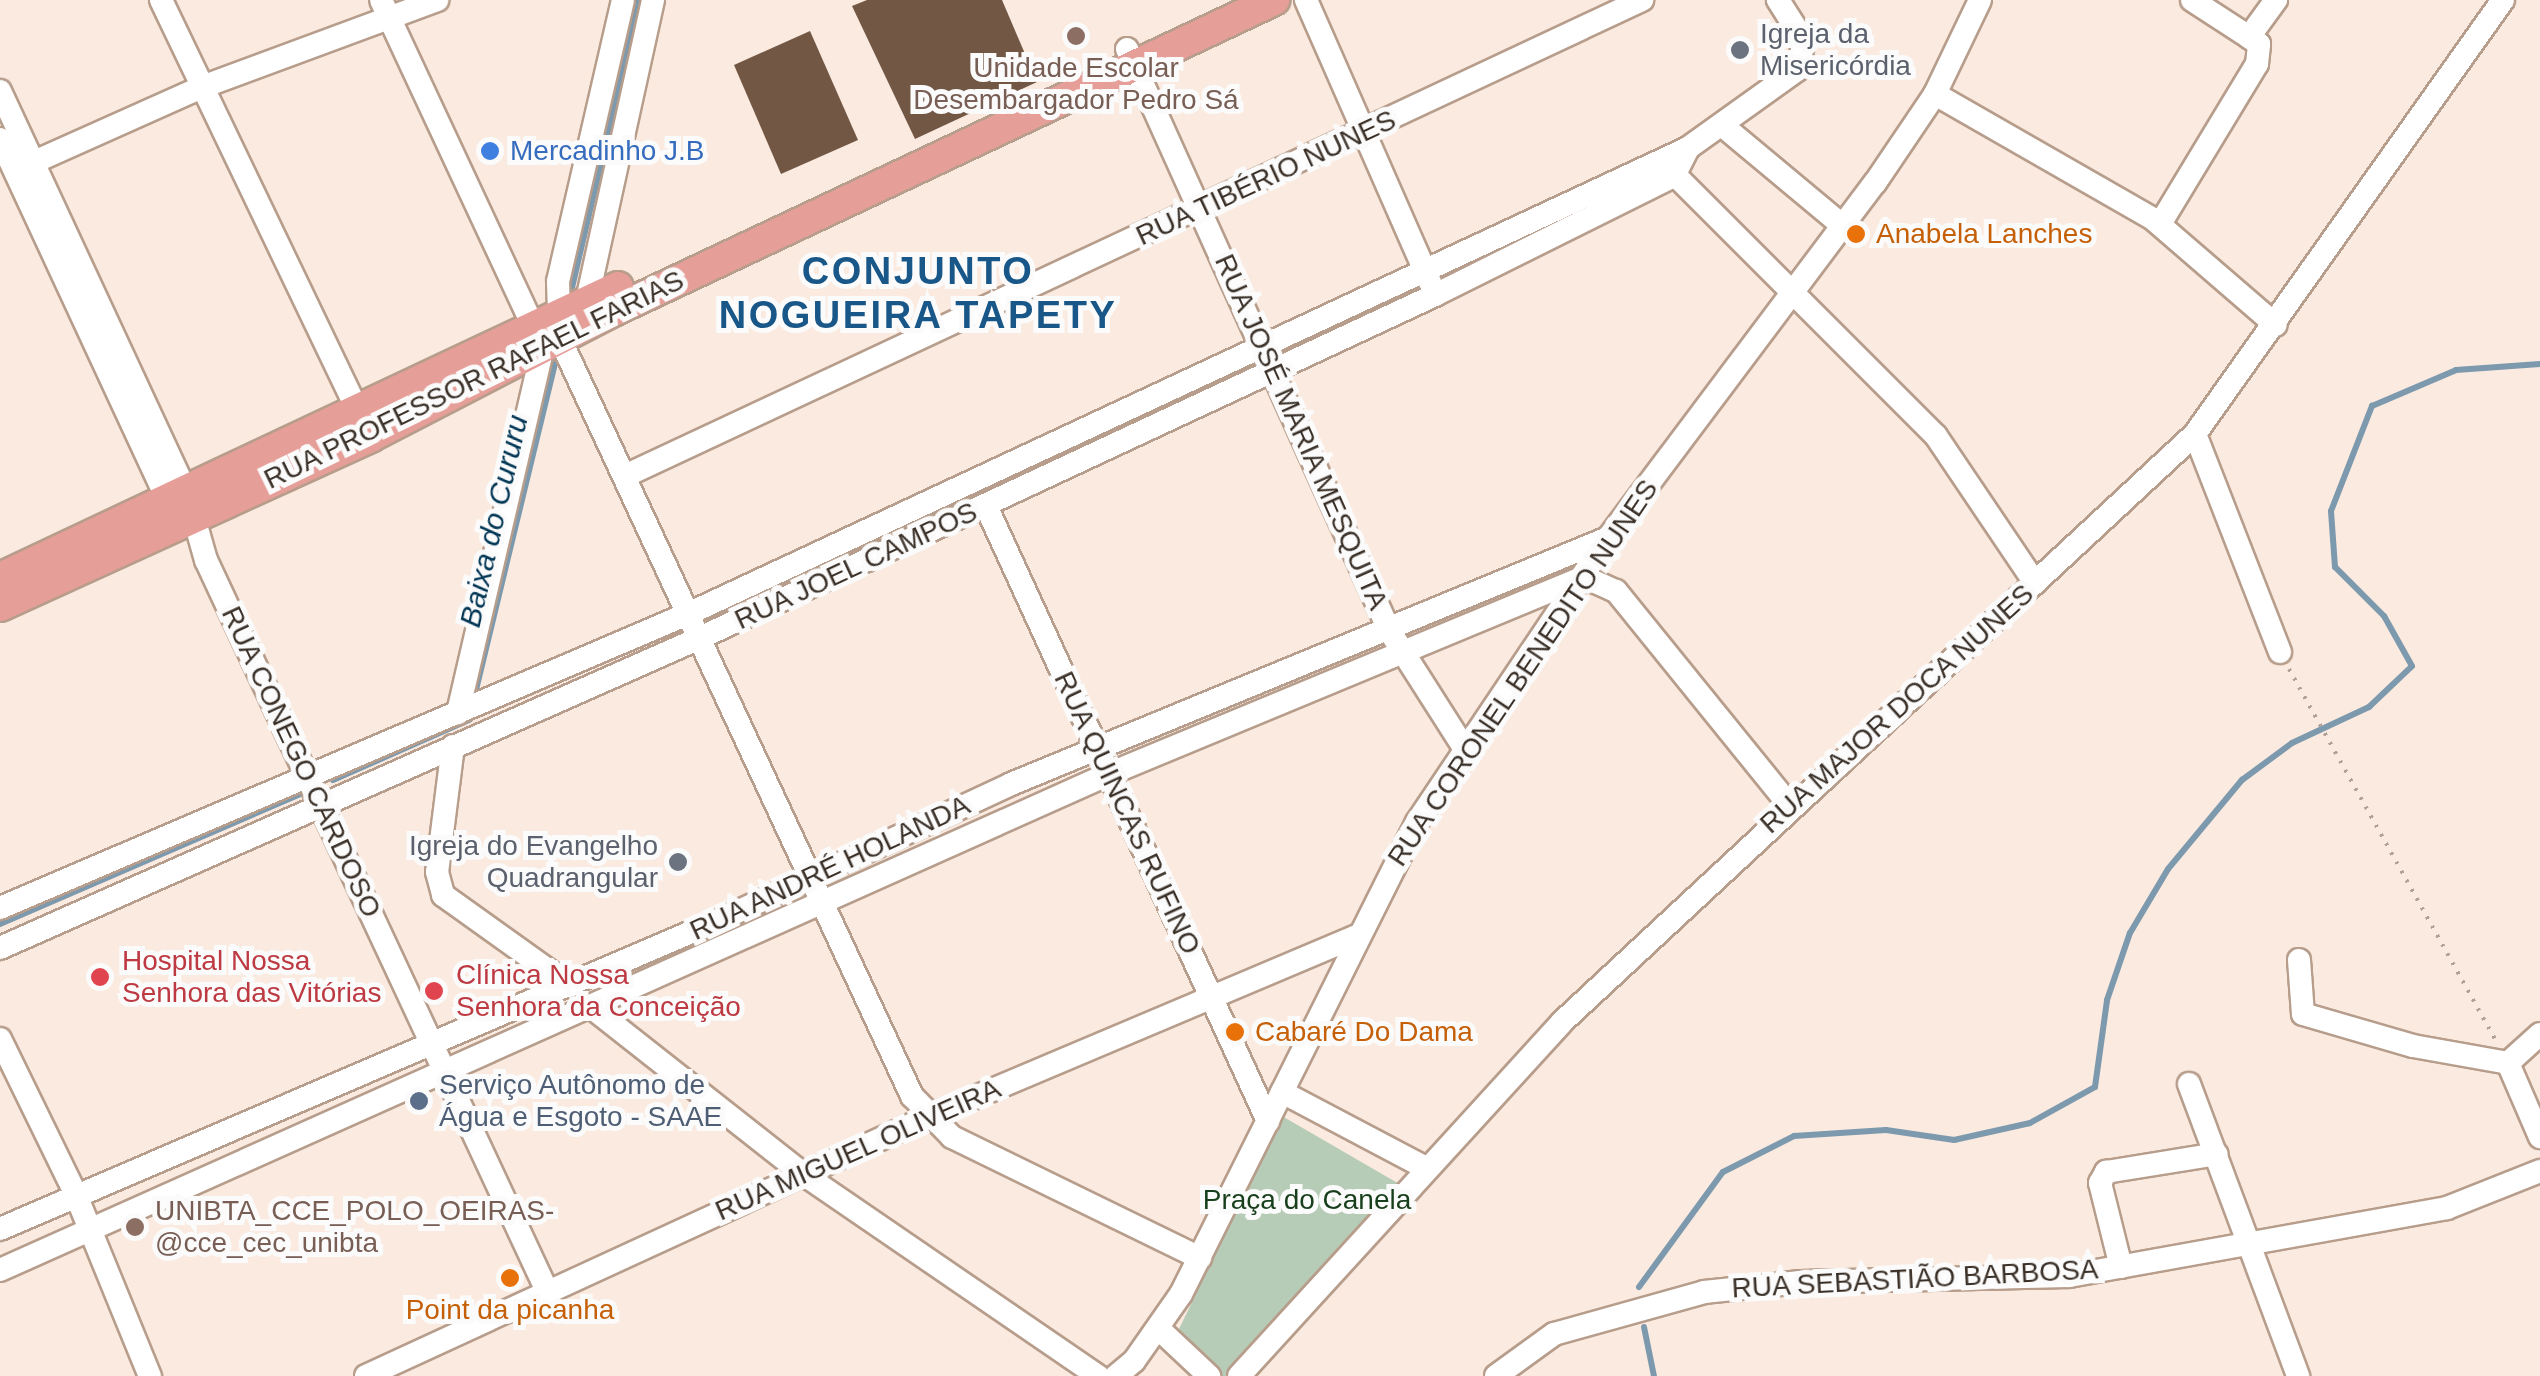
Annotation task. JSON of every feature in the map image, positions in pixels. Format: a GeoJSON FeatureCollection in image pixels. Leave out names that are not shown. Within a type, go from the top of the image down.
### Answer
{"type":"FeatureCollection","features":[{"type":"Feature","properties":{"kind":"main road","name":"RUA PROFESSOR RAFAEL FARIAS"},"geometry":{"type":"LineString","coordinates":[[1131,57],[1233,0]]}},
{"type":"Feature","properties":{"kind":"main road","name":"RUA PROFESSOR RAFAEL FARIAS"},"geometry":{"type":"LineString","coordinates":[[0,578],[182,508],[365,425],[560,327],[1131,57],[1274,0]]}},
{"type":"Feature","properties":{"kind":"main road","name":"RUA PROFESSOR RAFAEL FARIAS"},"geometry":{"type":"LineString","coordinates":[[0,606],[182,508]]}},
{"type":"Feature","properties":{"kind":"street"},"geometry":{"type":"LineString","coordinates":[[161,0],[365,425]]}},
{"type":"Feature","properties":{"kind":"street"},"geometry":{"type":"LineString","coordinates":[[24,166],[386,9],[437,0]]}},
{"type":"Feature","properties":{"kind":"street"},"geometry":{"type":"LineString","coordinates":[[560,327],[623,0]]}},
{"type":"Feature","properties":{"kind":"street"},"geometry":{"type":"LineString","coordinates":[[458,713],[560,327],[653,0]]}},
{"type":"Feature","properties":{"kind":"street"},"geometry":{"type":"LineString","coordinates":[[1306,0],[1436,295]]}},
{"type":"Feature","properties":{"kind":"street","name":"RUA TIBÉRIO NUNES"},"geometry":{"type":"LineString","coordinates":[[627,475],[1642,0]]}},
{"type":"Feature","properties":{"kind":"street"},"geometry":{"type":"LineString","coordinates":[[1778,0],[1798,27],[1804,50],[1797,70],[1688,148],[1668,168],[1936,436],[2035,583]]}},
{"type":"Feature","properties":{"kind":"street","name":"RUA CORONEL BENEDITO NUNES"},"geometry":{"type":"LineString","coordinates":[[1116,1376],[1159,1329],[1200,1258],[1356,936],[1417,822],[1608,538],[1936,94],[1980,0]]}},
{"type":"Feature","properties":{"kind":"street"},"geometry":{"type":"LineString","coordinates":[[2160,224],[2257,64],[2258,44],[2192,0]]}},
{"type":"Feature","properties":{"kind":"street"},"geometry":{"type":"LineString","coordinates":[[2249,37],[2276,0]]}},
{"type":"Feature","properties":{"kind":"street","name":"RUA MAJOR DOCA NUNES"},"geometry":{"type":"LineString","coordinates":[[1240,1376],[1562,1022],[1789,805],[2195,434],[2502,0]]}},
{"type":"Feature","properties":{"kind":"street"},"geometry":{"type":"LineString","coordinates":[[386,9],[560,327],[898,1072],[928,1118],[952,1137],[1200,1258]]}},
{"type":"Feature","properties":{"kind":"street","name":"RUA JOSÉ MARIA MESQUITA"},"geometry":{"type":"LineString","coordinates":[[1131,57],[1394,640],[1466,751]]}},
{"type":"Feature","properties":{"kind":"street"},"geometry":{"type":"LineString","coordinates":[[0,91],[24,166]]}},
{"type":"Feature","properties":{"kind":"street"},"geometry":{"type":"LineString","coordinates":[[1936,94],[2160,224],[2276,324]]}},
{"type":"Feature","properties":{"kind":"street"},"geometry":{"type":"LineString","coordinates":[[1723,126],[1842,225]]}},
{"type":"Feature","properties":{"kind":"street"},"geometry":{"type":"LineString","coordinates":[[0,138],[24,166]]}},
{"type":"Feature","properties":{"kind":"street","name":"RUA CONEGO CARDOSO"},"geometry":{"type":"LineString","coordinates":[[24,166],[548,1291]]}},
{"type":"Feature","properties":{"kind":"street","name":"RUA JOEL CAMPOS"},"geometry":{"type":"LineString","coordinates":[[0,908],[308,780],[690,612],[1425,272],[1668,168]]}},
{"type":"Feature","properties":{"kind":"street","name":"RUA JOEL CAMPOS"},"geometry":{"type":"LineString","coordinates":[[0,948],[495,726],[702,638],[986,506],[1436,295],[1668,168]]}},
{"type":"Feature","properties":{"kind":"street"},"geometry":{"type":"LineString","coordinates":[[2195,434],[2280,652]]}},
{"type":"Feature","properties":{"kind":"street","name":"RUA QUINCAS RUFINO"},"geometry":{"type":"LineString","coordinates":[[986,506],[1268,1121]]}},
{"type":"Feature","properties":{"kind":"street","name":"RUA ANDRÉ HOLANDA"},"geometry":{"type":"LineString","coordinates":[[0,1270],[1109,774],[1608,538]]}},
{"type":"Feature","properties":{"kind":"street"},"geometry":{"type":"LineString","coordinates":[[1584,577],[1616,591],[1789,805]]}},
{"type":"Feature","properties":{"kind":"street","name":"RUA ANDRÉ HOLANDA"},"geometry":{"type":"LineString","coordinates":[[0,1229],[570,986],[1097,748],[1394,640],[1584,577]]}},
{"type":"Feature","properties":{"kind":"street"},"geometry":{"type":"LineString","coordinates":[[490,698],[495,726]]}},
{"type":"Feature","properties":{"kind":"street"},"geometry":{"type":"LineString","coordinates":[[453,746],[436,872],[442,895],[570,986]]}},
{"type":"Feature","properties":{"kind":"street","name":"RUA MIGUEL OLIVEIRA"},"geometry":{"type":"LineString","coordinates":[[366,1376],[928,1118],[1210,994],[1356,936]]}},
{"type":"Feature","properties":{"kind":"street"},"geometry":{"type":"LineString","coordinates":[[2299,960],[2303,1014],[2413,1046],[2508,1062]]}},
{"type":"Feature","properties":{"kind":"street"},"geometry":{"type":"LineString","coordinates":[[592,1007],[803,1174],[1098,1376]]}},
{"type":"Feature","properties":{"kind":"street"},"geometry":{"type":"LineString","coordinates":[[2508,1062],[2540,1034]]}},
{"type":"Feature","properties":{"kind":"street"},"geometry":{"type":"LineString","coordinates":[[0,1039],[76,1195],[150,1376]]}},
{"type":"Feature","properties":{"kind":"street"},"geometry":{"type":"LineString","coordinates":[[2508,1062],[2540,1137]]}},
{"type":"Feature","properties":{"kind":"street"},"geometry":{"type":"LineString","coordinates":[[2189,1084],[2253,1244],[2298,1376]]}},
{"type":"Feature","properties":{"kind":"street"},"geometry":{"type":"LineString","coordinates":[[1282,1092],[1426,1168]]}},
{"type":"Feature","properties":{"kind":"street"},"geometry":{"type":"LineString","coordinates":[[2121,1267],[2100,1184],[2106,1172],[2217,1154]]}},
{"type":"Feature","properties":{"kind":"street","name":"RUA SEBASTIÃO BARBOSA"},"geometry":{"type":"LineString","coordinates":[[1496,1376],[1529,1350],[1580,1324],[1746,1285],[2069,1276],[2480,1200],[2540,1171]]}},
{"type":"Feature","properties":{"kind":"street"},"geometry":{"type":"LineString","coordinates":[[1159,1329],[1210,1376]]}},
{"type":"Feature","properties":{"kind":"path"},"geometry":{"type":"LineString","coordinates":[[2280,652],[2508,1062]]}},
{"type":"Feature","properties":{"kind":"green space","name":"Praça do Canela"},"geometry":{"type":"Polygon","coordinates":[[[1282,1116],[1401,1185],[1232,1376],[1222,1376],[1179,1329],[1282,1116]]]}},
{"type":"Feature","properties":{"kind":"building"},"geometry":{"type":"Polygon","coordinates":[[[867,0],[1002,0],[1037,82],[915,139],[852,6],[867,0]]]}},
{"type":"Feature","properties":{"kind":"building"},"geometry":{"type":"Polygon","coordinates":[[[810,31],[858,140],[781,174],[734,65],[810,31]]]}},
{"type":"Feature","properties":{"kind":"waterway","name":"Baixa do Cururu"},"geometry":{"type":"LineString","coordinates":[[571,292],[639,0]]}},
{"type":"Feature","properties":{"kind":"waterway","name":"Baixa do Cururu"},"geometry":{"type":"LineString","coordinates":[[475,694],[556,358]]}},
{"type":"Feature","properties":{"kind":"waterway"},"geometry":{"type":"LineString","coordinates":[[1639,1287],[1723,1172],[1794,1136],[1886,1130],[1954,1140],[2030,1123],[2095,1087],[2107,1000],[2130,933],[2168,869],[2242,780],[2292,743],[2369,707],[2412,666],[2384,616],[2335,567],[2331,511],[2372,406],[2456,370],[2540,364]]}},
{"type":"Feature","properties":{"kind":"waterway","name":"Baixa do Cururu"},"geometry":{"type":"LineString","coordinates":[[333,780],[469,720]]}},
{"type":"Feature","properties":{"kind":"waterway","name":"Baixa do Cururu"},"geometry":{"type":"LineString","coordinates":[[0,924],[301,794]]}},
{"type":"Feature","properties":{"kind":"waterway"},"geometry":{"type":"LineString","coordinates":[[1644,1327],[1654,1376]]}},
{"type":"Feature","properties":{"kind":"place","name":"Unidade Escolar Desembargador Pedro Sá"},"geometry":{"type":"Point","coordinates":[1076,36]}},
{"type":"Feature","properties":{"kind":"place","name":"Igreja da Misericórdia"},"geometry":{"type":"Point","coordinates":[1740,50]}},
{"type":"Feature","properties":{"kind":"place","name":"Mercadinho J.B"},"geometry":{"type":"Point","coordinates":[490,151]}},
{"type":"Feature","properties":{"kind":"place","name":"Anabela Lanches"},"geometry":{"type":"Point","coordinates":[1856,234]}},
{"type":"Feature","properties":{"kind":"place","name":"Igreja do Evangelho Quadrangular"},"geometry":{"type":"Point","coordinates":[678,862]}},
{"type":"Feature","properties":{"kind":"place","name":"Hospital Nossa Senhora das Vitórias"},"geometry":{"type":"Point","coordinates":[100,977]}},
{"type":"Feature","properties":{"kind":"place","name":"Clínica Nossa Senhora da Conceição"},"geometry":{"type":"Point","coordinates":[434,991]}},
{"type":"Feature","properties":{"kind":"place","name":"Cabaré Do Dama"},"geometry":{"type":"Point","coordinates":[1235,1032]}},
{"type":"Feature","properties":{"kind":"place","name":"Serviço Autônomo de Água e Esgoto - SAAE"},"geometry":{"type":"Point","coordinates":[419,1101]}},
{"type":"Feature","properties":{"kind":"place","name":"UNIBTA_CCE_POLO_OEIRAS- @cce_cec_unibta"},"geometry":{"type":"Point","coordinates":[135,1227]}},
{"type":"Feature","properties":{"kind":"place","name":"Point da picanha"},"geometry":{"type":"Point","coordinates":[510,1278]}},
{"type":"Feature","properties":{"kind":"district","name":"CONJUNTO NOGUEIRA TAPETY"},"geometry":{"type":"Point","coordinates":[918,294]}}]}
